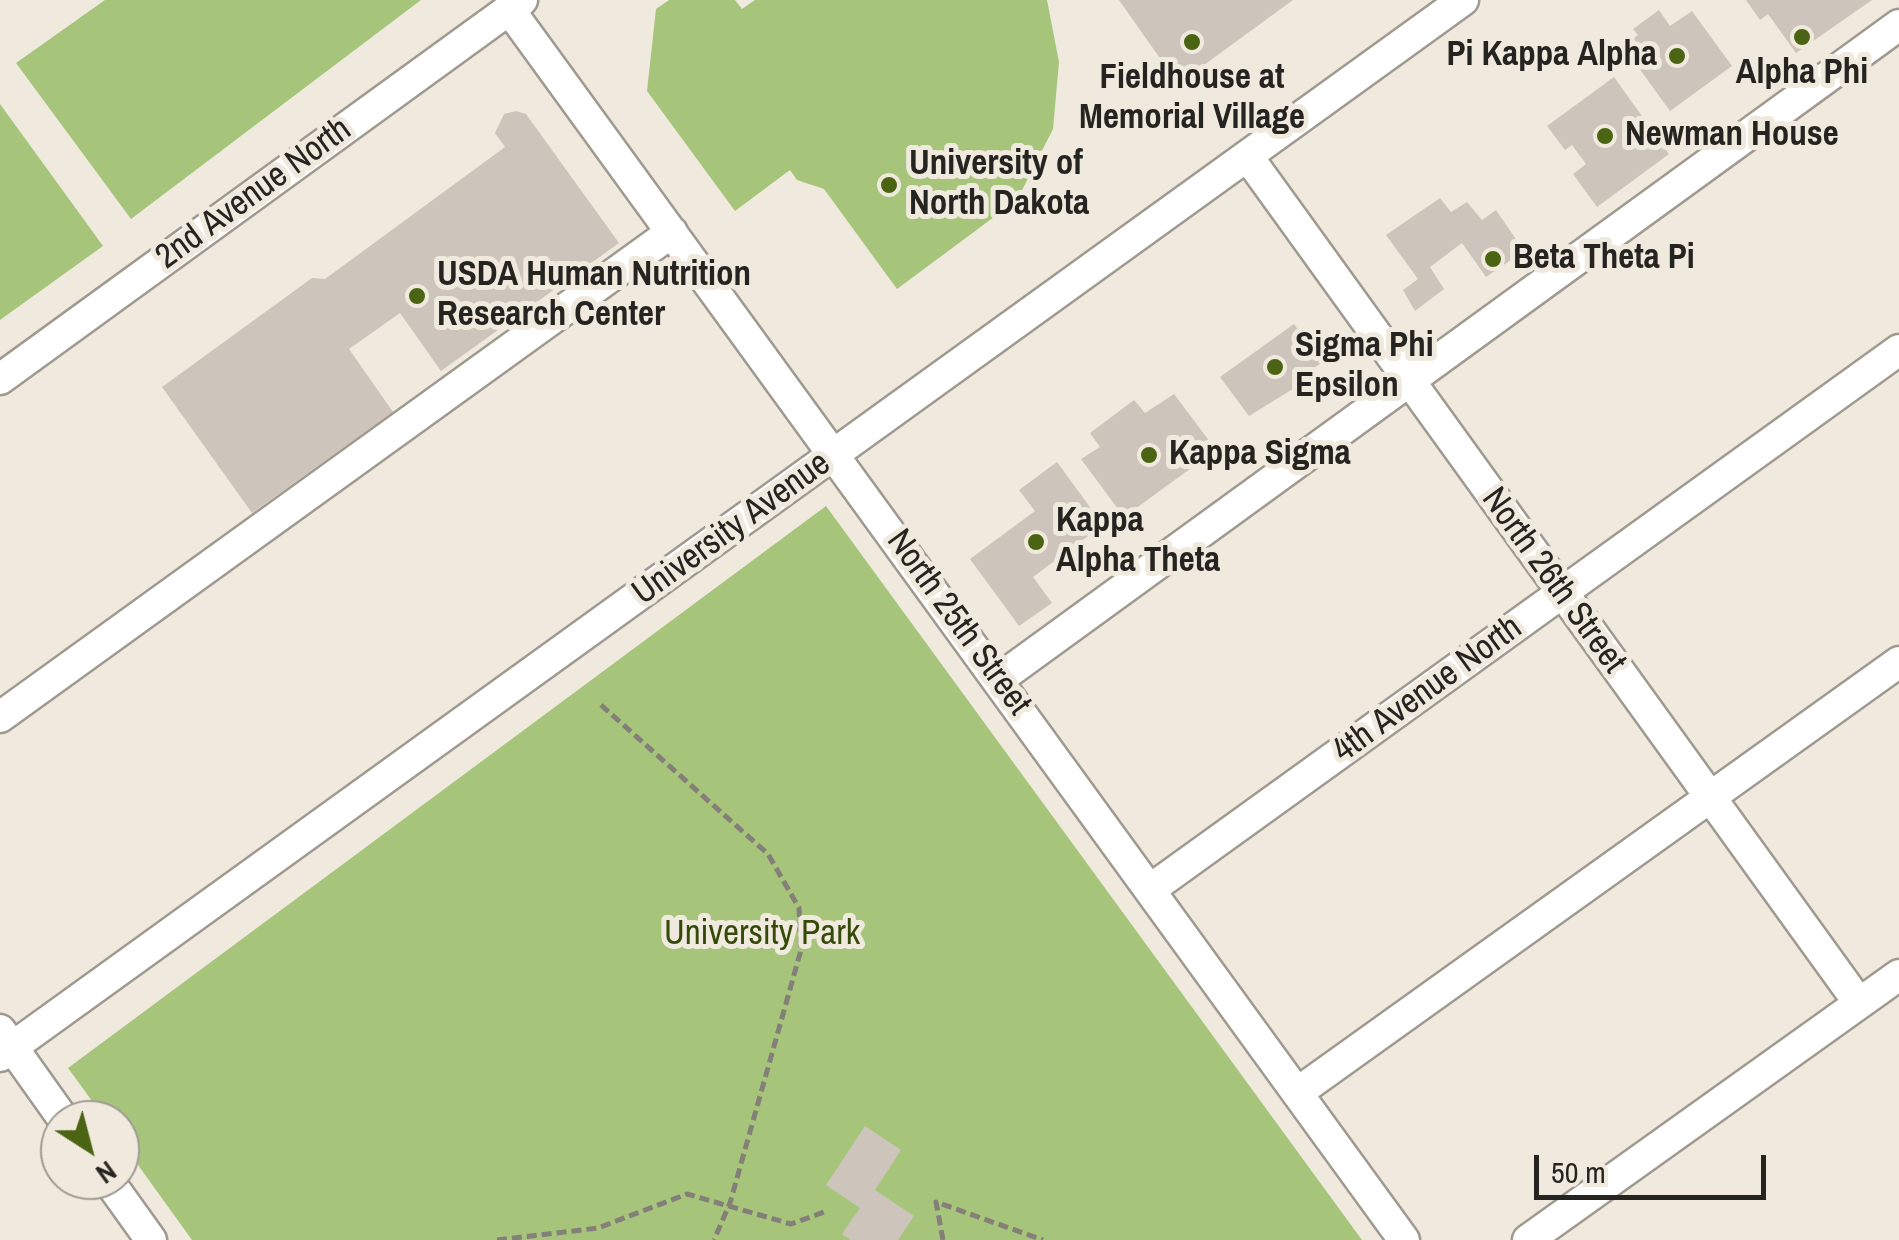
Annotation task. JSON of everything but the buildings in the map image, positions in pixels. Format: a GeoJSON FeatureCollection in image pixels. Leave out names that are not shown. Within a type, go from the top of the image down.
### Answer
{"type":"FeatureCollection","features":[{"type":"Feature","properties":{"kind":"street","name":"University Avenue"},"geometry":{"type":"LineString","coordinates":[[4,1045],[836,454],[1462,0]]}},
{"type":"Feature","properties":{"kind":"street","name":"North 25th Street"},"geometry":{"type":"LineString","coordinates":[[516,4],[672,232],[1404,1240]]}},
{"type":"Feature","properties":{"kind":"street","name":"2nd Avenue North"},"geometry":{"type":"LineString","coordinates":[[0,378],[516,4]]}},
{"type":"Feature","properties":{"kind":"street"},"geometry":{"type":"LineString","coordinates":[[998,679],[1899,25]]}},
{"type":"Feature","properties":{"kind":"street","name":"North 26th Street"},"geometry":{"type":"LineString","coordinates":[[1248,157],[1859,1003]]}},
{"type":"Feature","properties":{"kind":"street"},"geometry":{"type":"LineString","coordinates":[[0,717],[672,232]]}},
{"type":"Feature","properties":{"kind":"street","name":"4th Avenue North"},"geometry":{"type":"LineString","coordinates":[[1151,889],[1899,350]]}},
{"type":"Feature","properties":{"kind":"street"},"geometry":{"type":"LineString","coordinates":[[1298,1093],[1899,662]]}},
{"type":"Feature","properties":{"kind":"street"},"geometry":{"type":"LineString","coordinates":[[1528,1240],[1899,975]]}},
{"type":"Feature","properties":{"kind":"street"},"geometry":{"type":"LineString","coordinates":[[4,1045],[48,1100]]}},
{"type":"Feature","properties":{"kind":"street"},"geometry":{"type":"LineString","coordinates":[[122,1200],[151,1240]]}},
{"type":"Feature","properties":{"kind":"path"},"geometry":{"type":"LineString","coordinates":[[601,705],[768,854],[799,908],[801,950],[730,1203],[714,1240]]}},
{"type":"Feature","properties":{"kind":"path"},"geometry":{"type":"LineString","coordinates":[[496,1240],[598,1228],[687,1194],[730,1203],[791,1224],[827,1210]]}},
{"type":"Feature","properties":{"kind":"path"},"geometry":{"type":"LineString","coordinates":[[942,1240],[936,1202],[1043,1240]]}},
{"type":"Feature","properties":{"kind":"green space"},"geometry":{"type":"Polygon","coordinates":[[[105,0],[421,0],[131,219],[16,63],[105,0]]]}},
{"type":"Feature","properties":{"kind":"green space"},"geometry":{"type":"Polygon","coordinates":[[[669,0],[735,0],[742,9],[755,0],[1047,0],[1059,62],[1053,129],[1017,200],[897,289],[824,189],[797,180],[790,170],[735,211],[647,91],[656,9],[669,0]]]}},
{"type":"Feature","properties":{"kind":"green space"},"geometry":{"type":"Polygon","coordinates":[[[0,104],[103,246],[0,320],[0,104]]]}},
{"type":"Feature","properties":{"kind":"green space","name":"University Park"},"geometry":{"type":"Polygon","coordinates":[[[826,506],[1362,1240],[192,1240],[140,1168],[140,1100],[91,1100],[68,1068],[826,506]]]}},
{"type":"Feature","properties":{"kind":"place","name":"Alpha Phi"},"geometry":{"type":"Point","coordinates":[1802,37]}},
{"type":"Feature","properties":{"kind":"place","name":"Fieldhouse at Memorial Village"},"geometry":{"type":"Point","coordinates":[1192,42]}},
{"type":"Feature","properties":{"kind":"place","name":"Pi Kappa Alpha"},"geometry":{"type":"Point","coordinates":[1677,56]}},
{"type":"Feature","properties":{"kind":"place","name":"Newman House"},"geometry":{"type":"Point","coordinates":[1605,136]}},
{"type":"Feature","properties":{"kind":"place","name":"University of North Dakota"},"geometry":{"type":"Point","coordinates":[889,185]}},
{"type":"Feature","properties":{"kind":"place","name":"Beta Theta Pi"},"geometry":{"type":"Point","coordinates":[1493,259]}},
{"type":"Feature","properties":{"kind":"place","name":"USDA Human Nutrition Research Center"},"geometry":{"type":"Point","coordinates":[417,296]}},
{"type":"Feature","properties":{"kind":"place","name":"Sigma Phi Epsilon"},"geometry":{"type":"Point","coordinates":[1275,367]}},
{"type":"Feature","properties":{"kind":"place","name":"Kappa Sigma"},"geometry":{"type":"Point","coordinates":[1149,455]}},
{"type":"Feature","properties":{"kind":"place","name":"Kappa Alpha Theta"},"geometry":{"type":"Point","coordinates":[1036,542]}}]}
